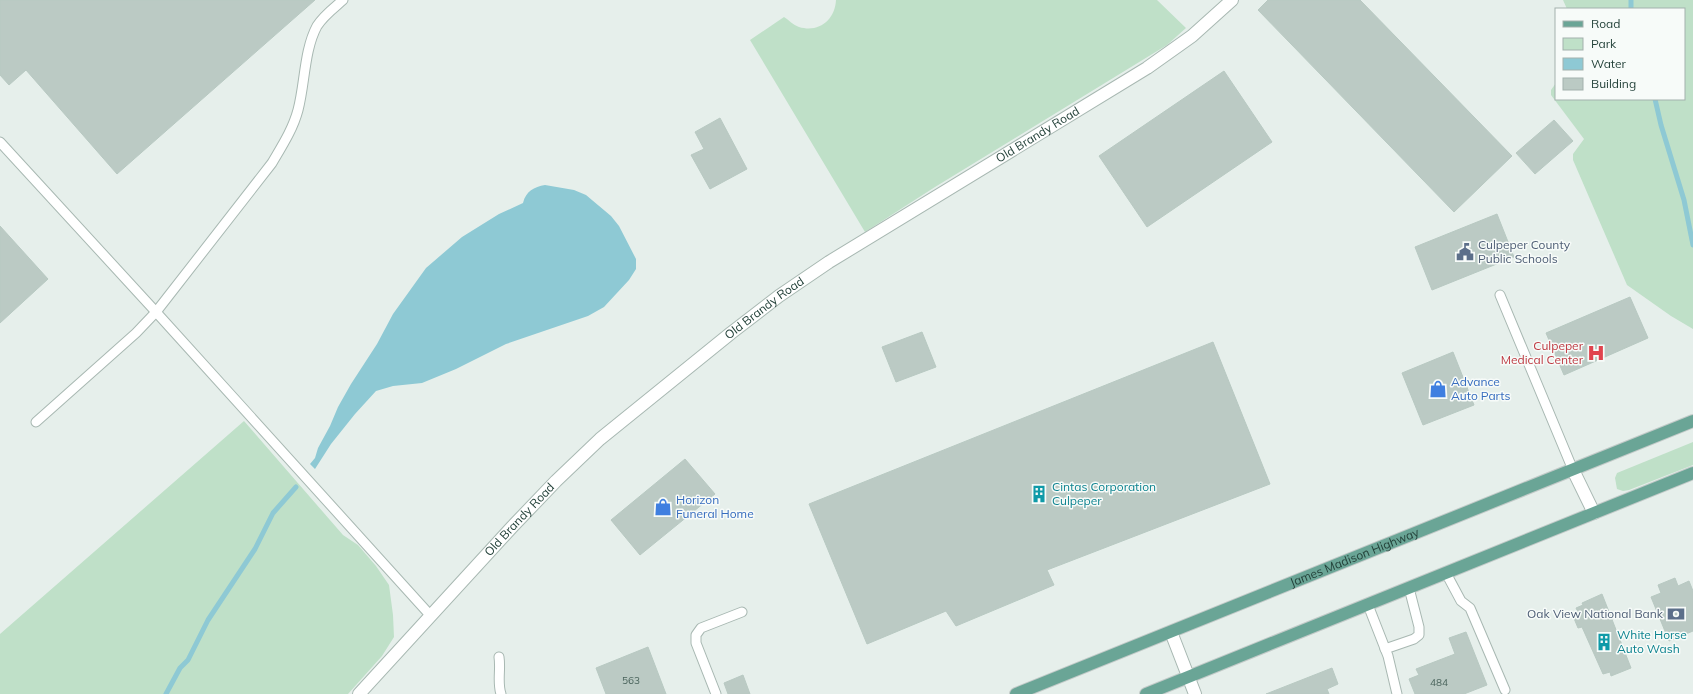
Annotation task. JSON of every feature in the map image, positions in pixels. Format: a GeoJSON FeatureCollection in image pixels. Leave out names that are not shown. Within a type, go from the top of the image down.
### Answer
{"type":"FeatureCollection","features":[{"type":"Feature","properties":{"kind":"main road","name":"James Madison Highway"},"geometry":{"type":"LineString","coordinates":[[1016,694],[1693,421]]}},
{"type":"Feature","properties":{"kind":"main road"},"geometry":{"type":"LineString","coordinates":[[1146,694],[1693,473]]}},
{"type":"Feature","properties":{"kind":"street","name":"Old Brandy Road"},"geometry":{"type":"LineString","coordinates":[[359,694],[550,486],[600,439],[731,333],[779,296],[829,262],[1147,68],[1192,36],[1232,0]]}},
{"type":"Feature","properties":{"kind":"street"},"geometry":{"type":"LineString","coordinates":[[1573,470],[1594,513]]}},
{"type":"Feature","properties":{"kind":"street"},"geometry":{"type":"LineString","coordinates":[[1171,632],[1195,694]]}},
{"type":"Feature","properties":{"kind":"lane"},"geometry":{"type":"LineString","coordinates":[[36,422],[136,333],[156,312],[272,163],[287,138],[298,111],[311,41],[318,26],[327,13],[343,0]]}},
{"type":"Feature","properties":{"kind":"lane"},"geometry":{"type":"LineString","coordinates":[[0,142],[430,615]]}},
{"type":"Feature","properties":{"kind":"lane"},"geometry":{"type":"LineString","coordinates":[[1500,295],[1573,470]]}},
{"type":"Feature","properties":{"kind":"lane"},"geometry":{"type":"LineString","coordinates":[[1446,573],[1461,601],[1470,608],[1505,690]]}},
{"type":"Feature","properties":{"kind":"lane"},"geometry":{"type":"LineString","coordinates":[[1385,650],[1414,639],[1419,635],[1419,627],[1409,588]]}},
{"type":"Feature","properties":{"kind":"lane"},"geometry":{"type":"LineString","coordinates":[[1368,604],[1385,650],[1397,694]]}},
{"type":"Feature","properties":{"kind":"lane"},"geometry":{"type":"LineString","coordinates":[[716,694],[696,644],[696,635],[701,628],[742,612]]}},
{"type":"Feature","properties":{"kind":"lane"},"geometry":{"type":"LineString","coordinates":[[499,657],[500,668],[498,682],[501,694]]}},
{"type":"Feature","properties":{"kind":"green space"},"geometry":{"type":"Polygon","coordinates":[[[836,0],[1157,0],[1186,28],[1167,45],[935,187],[865,232],[750,40],[784,17],[799,27],[813,28],[819,26],[825,23],[833,14],[836,0]]]}},
{"type":"Feature","properties":{"kind":"green space"},"geometry":{"type":"Polygon","coordinates":[[[1563,0],[1693,0],[1693,329],[1671,316],[1627,285],[1573,160],[1573,154],[1584,139],[1551,95],[1551,90],[1555,84],[1555,100],[1685,100],[1685,8],[1567,8],[1563,0]]]}},
{"type":"Feature","properties":{"kind":"green space"},"geometry":{"type":"Polygon","coordinates":[[[244,421],[343,535],[358,545],[376,566],[389,585],[394,637],[382,656],[348,694],[0,694],[0,634],[244,421]]]}},
{"type":"Feature","properties":{"kind":"green space"},"geometry":{"type":"Polygon","coordinates":[[[1693,442],[1693,465],[1629,490],[1623,491],[1617,489],[1615,478],[1617,473],[1693,442]]]}},
{"type":"Feature","properties":{"kind":"water"},"geometry":{"type":"Polygon","coordinates":[[[545,185],[574,190],[586,195],[611,216],[619,226],[636,259],[636,269],[629,280],[604,307],[588,316],[506,344],[456,369],[422,383],[393,386],[376,391],[331,444],[315,469],[310,464],[315,458],[318,448],[338,407],[377,344],[393,314],[426,268],[462,237],[499,214],[523,203],[526,195],[531,190],[545,185]]]}},
{"type":"Feature","properties":{"kind":"building"},"geometry":{"type":"Polygon","coordinates":[[[0,0],[315,0],[117,174],[26,70],[9,85],[0,75],[0,0]]]}},
{"type":"Feature","properties":{"kind":"building"},"geometry":{"type":"Polygon","coordinates":[[[1268,0],[1360,0],[1512,156],[1454,212],[1258,10],[1268,0]]]}},
{"type":"Feature","properties":{"kind":"building"},"geometry":{"type":"Polygon","coordinates":[[[1224,71],[1272,142],[1147,227],[1099,156],[1224,71]]]}},
{"type":"Feature","properties":{"kind":"building"},"geometry":{"type":"Polygon","coordinates":[[[720,118],[747,169],[710,189],[691,155],[704,149],[695,132],[720,118]]]}},
{"type":"Feature","properties":{"kind":"building"},"geometry":{"type":"Polygon","coordinates":[[[1554,120],[1573,141],[1535,174],[1516,153],[1554,120]]]}},
{"type":"Feature","properties":{"kind":"building","name":"Culpeper County Public Schools"},"geometry":{"type":"Polygon","coordinates":[[[1497,214],[1514,257],[1432,290],[1415,247],[1497,214]]]}},
{"type":"Feature","properties":{"kind":"building"},"geometry":{"type":"Polygon","coordinates":[[[0,226],[48,279],[0,323],[0,226]]]}},
{"type":"Feature","properties":{"kind":"building"},"geometry":{"type":"Polygon","coordinates":[[[1630,297],[1648,338],[1564,375],[1546,333],[1630,297]]]}},
{"type":"Feature","properties":{"kind":"building"},"geometry":{"type":"Polygon","coordinates":[[[922,332],[936,367],[896,382],[882,347],[922,332]]]}},
{"type":"Feature","properties":{"kind":"building","name":"Cintas Corporation Culpeper"},"geometry":{"type":"Polygon","coordinates":[[[1213,342],[1270,484],[1047,570],[1054,585],[956,626],[946,611],[867,644],[809,504],[1213,342]]]}},
{"type":"Feature","properties":{"kind":"building","name":"Advance Auto Parts"},"geometry":{"type":"Polygon","coordinates":[[[1453,352],[1474,405],[1423,425],[1402,373],[1453,352]]]}},
{"type":"Feature","properties":{"kind":"building","name":"Horizon Funeral Home"},"geometry":{"type":"Polygon","coordinates":[[[685,459],[715,494],[640,555],[611,520],[685,459]]]}},
{"type":"Feature","properties":{"kind":"building","name":"Oak View National Bank"},"geometry":{"type":"Polygon","coordinates":[[[1675,578],[1678,586],[1689,581],[1693,591],[1693,631],[1669,641],[1651,597],[1661,593],[1658,585],[1675,578]]]}},
{"type":"Feature","properties":{"kind":"building","name":"White Horse Auto Wash"},"geometry":{"type":"Polygon","coordinates":[[[1602,594],[1631,668],[1611,676],[1610,672],[1603,674],[1582,627],[1578,628],[1573,616],[1579,614],[1576,608],[1583,605],[1582,603],[1602,594]]]}},
{"type":"Feature","properties":{"kind":"building"},"geometry":{"type":"Polygon","coordinates":[[[1466,632],[1487,685],[1464,694],[1415,694],[1409,679],[1419,675],[1416,669],[1455,654],[1449,638],[1466,632]]]}},
{"type":"Feature","properties":{"kind":"building"},"geometry":{"type":"Polygon","coordinates":[[[648,647],[666,694],[606,694],[596,668],[648,647]]]}},
{"type":"Feature","properties":{"kind":"building"},"geometry":{"type":"Polygon","coordinates":[[[1332,668],[1338,684],[1327,689],[1329,694],[1266,694],[1332,668]]]}},
{"type":"Feature","properties":{"kind":"building"},"geometry":{"type":"Polygon","coordinates":[[[743,675],[750,694],[728,694],[724,683],[743,675]]]}},
{"type":"Feature","properties":{"kind":"waterway"},"geometry":{"type":"LineString","coordinates":[[1631,0],[1631,8]]}},
{"type":"Feature","properties":{"kind":"waterway"},"geometry":{"type":"LineString","coordinates":[[1655,100],[1661,125],[1684,200],[1693,245]]}},
{"type":"Feature","properties":{"kind":"waterway"},"geometry":{"type":"LineString","coordinates":[[166,694],[180,668],[188,660],[208,620],[255,549],[273,513],[296,487]]}},
{"type":"Feature","properties":{"kind":"place","name":"Culpeper County Public Schools"},"geometry":{"type":"Point","coordinates":[1465,252]}},
{"type":"Feature","properties":{"kind":"place","name":"Culpeper Medical Center"},"geometry":{"type":"Point","coordinates":[1596,353]}},
{"type":"Feature","properties":{"kind":"place","name":"Advance Auto Parts"},"geometry":{"type":"Point","coordinates":[1438,389]}},
{"type":"Feature","properties":{"kind":"place","name":"Cintas Corporation Culpeper"},"geometry":{"type":"Point","coordinates":[1039,494]}},
{"type":"Feature","properties":{"kind":"place","name":"Horizon Funeral Home"},"geometry":{"type":"Point","coordinates":[663,507]}},
{"type":"Feature","properties":{"kind":"place","name":"Oak View National Bank"},"geometry":{"type":"Point","coordinates":[1676,614]}},
{"type":"Feature","properties":{"kind":"place","name":"White Horse Auto Wash"},"geometry":{"type":"Point","coordinates":[1604,642]}}]}
